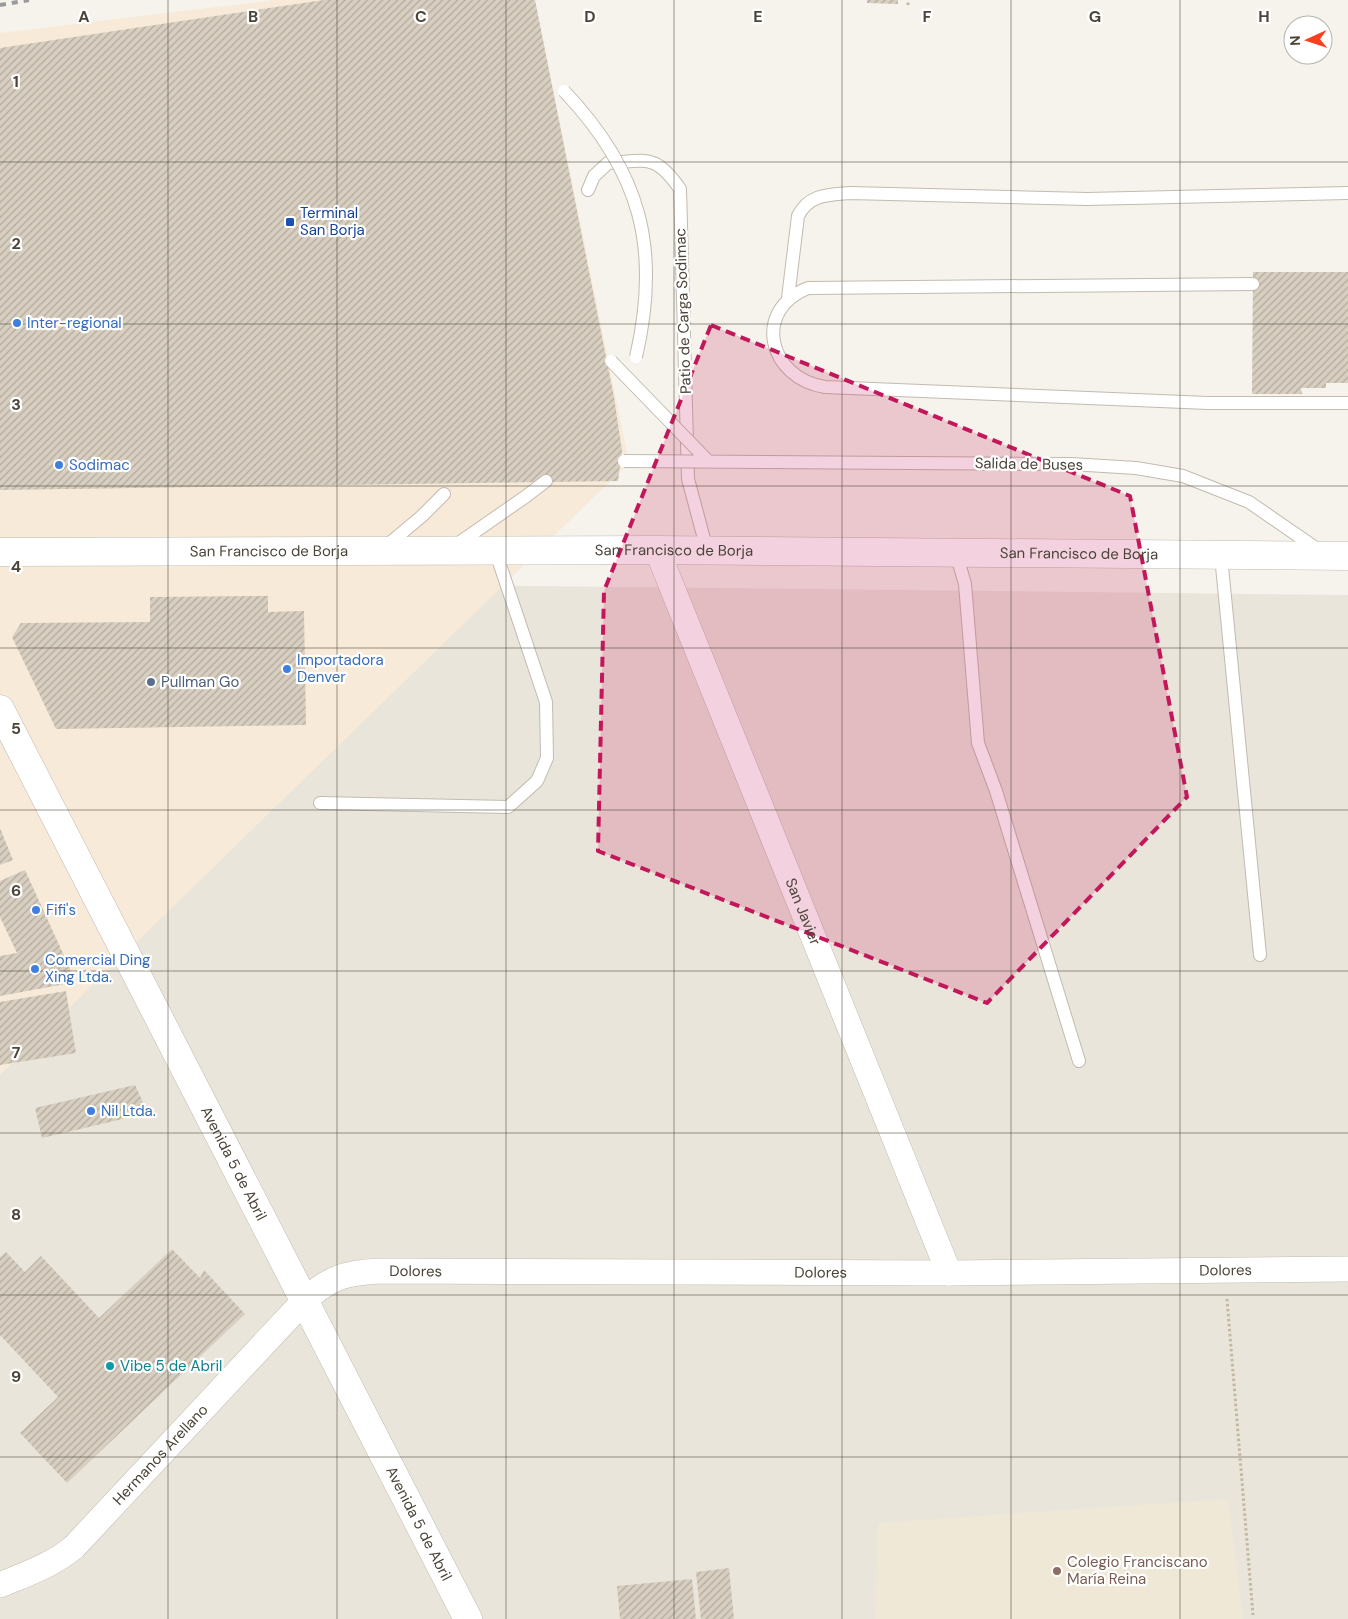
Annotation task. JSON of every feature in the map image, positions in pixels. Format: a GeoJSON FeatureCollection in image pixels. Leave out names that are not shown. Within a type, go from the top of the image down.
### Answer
{"type":"FeatureCollection","features":[{"type":"Feature","properties":{"kind":"street","name":"San Francisco de Borja"},"geometry":{"type":"LineString","coordinates":[[0,552],[449,549],[1338,556]]}},
{"type":"Feature","properties":{"kind":"street","name":"San Javier"},"geometry":{"type":"LineString","coordinates":[[657,550],[949,1273]]}},
{"type":"Feature","properties":{"kind":"street","name":"Avenida 5 de Abril"},"geometry":{"type":"LineString","coordinates":[[0,708],[303,1302],[468,1619]]}},
{"type":"Feature","properties":{"kind":"street","name":"Dolores"},"geometry":{"type":"LineString","coordinates":[[303,1302],[321,1285],[336,1276],[379,1271],[949,1273],[1348,1269]]}},
{"type":"Feature","properties":{"kind":"street","name":"Hermanos Arellano"},"geometry":{"type":"LineString","coordinates":[[0,1585],[62,1558],[74,1547],[303,1302]]}},
{"type":"Feature","properties":{"kind":"lane"},"geometry":{"type":"LineString","coordinates":[[564,91],[589,117],[610,147],[627,179],[639,214],[646,249],[648,286],[644,322],[636,357]]}},
{"type":"Feature","properties":{"kind":"lane","name":"Patio de Carga Sodimac"},"geometry":{"type":"LineString","coordinates":[[588,190],[594,176],[608,163],[649,161],[661,164],[680,189],[688,479],[706,550]]}},
{"type":"Feature","properties":{"kind":"lane"},"geometry":{"type":"LineString","coordinates":[[788,298],[798,216],[802,208],[820,196],[850,193],[1087,199],[1348,193]]}},
{"type":"Feature","properties":{"kind":"lane"},"geometry":{"type":"LineString","coordinates":[[1253,284],[808,288],[788,298],[780,308],[776,320],[776,353],[791,373],[813,385],[1208,403],[1348,403]]}},
{"type":"Feature","properties":{"kind":"lane"},"geometry":{"type":"LineString","coordinates":[[611,361],[708,461]]}},
{"type":"Feature","properties":{"kind":"lane","name":"Salida de Buses"},"geometry":{"type":"LineString","coordinates":[[624,461],[1071,464],[1136,468],[1183,476],[1249,502],[1338,556]]}},
{"type":"Feature","properties":{"kind":"lane"},"geometry":{"type":"LineString","coordinates":[[449,549],[525,498],[546,481]]}},
{"type":"Feature","properties":{"kind":"lane"},"geometry":{"type":"LineString","coordinates":[[381,550],[422,516],[444,494]]}},
{"type":"Feature","properties":{"kind":"lane"},"geometry":{"type":"LineString","coordinates":[[320,803],[508,807],[537,781],[547,758],[546,702],[495,550]]}},
{"type":"Feature","properties":{"kind":"lane"},"geometry":{"type":"LineString","coordinates":[[956,553],[965,584],[978,743],[996,791],[1079,1061]]}},
{"type":"Feature","properties":{"kind":"lane"},"geometry":{"type":"LineString","coordinates":[[1221,556],[1260,955]]}},
{"type":"Feature","properties":{"kind":"path"},"geometry":{"type":"LineString","coordinates":[[1224,1270],[1253,1615]]}},
{"type":"Feature","properties":{"kind":"highlighted area"},"geometry":{"type":"Polygon","coordinates":[[[711,325],[1130,496],[1187,797],[987,1003],[598,851],[604,591],[711,325]]]}},
{"type":"Feature","properties":{"kind":"shaded area","name":"Terminal San Borja"},"geometry":{"type":"Polygon","coordinates":[[[274,0],[535,0],[629,463],[0,1075],[0,33],[274,0]]]}},
{"type":"Feature","properties":{"kind":"shaded area"},"geometry":{"type":"Polygon","coordinates":[[[0,580],[1348,595],[1348,1619],[0,1619],[0,580]]]}},
{"type":"Feature","properties":{"kind":"shaded area","name":"Colegio Franciscano María Reina"},"geometry":{"type":"Polygon","coordinates":[[[1228,1499],[1243,1619],[875,1619],[878,1523],[1228,1499]]]}},
{"type":"Feature","properties":{"kind":"building","name":"Terminal San Borja"},"geometry":{"type":"Polygon","coordinates":[[[324,0],[535,0],[614,397],[622,451],[618,481],[0,490],[0,48],[324,0]]]}},
{"type":"Feature","properties":{"kind":"building"},"geometry":{"type":"Polygon","coordinates":[[[867,0],[898,0],[898,4],[867,3],[867,0]]]}},
{"type":"Feature","properties":{"kind":"building"},"geometry":{"type":"Polygon","coordinates":[[[1253,272],[1348,272],[1348,383],[1326,383],[1326,388],[1301,388],[1302,394],[1252,394],[1253,272]]]}},
{"type":"Feature","properties":{"kind":"building","name":"Pullman Go"},"geometry":{"type":"Polygon","coordinates":[[[268,596],[268,612],[304,611],[306,725],[56,729],[12,637],[21,623],[150,622],[150,597],[268,596]]]}},
{"type":"Feature","properties":{"kind":"building"},"geometry":{"type":"Polygon","coordinates":[[[0,828],[13,860],[0,865],[0,828]]]}},
{"type":"Feature","properties":{"kind":"building"},"geometry":{"type":"Polygon","coordinates":[[[25,870],[76,982],[0,996],[0,956],[17,953],[0,917],[0,881],[25,870]]]}},
{"type":"Feature","properties":{"kind":"building"},"geometry":{"type":"Polygon","coordinates":[[[66,991],[76,1053],[0,1065],[0,1002],[66,991]]]}},
{"type":"Feature","properties":{"kind":"building","name":"Nil Ltda."},"geometry":{"type":"Polygon","coordinates":[[[135,1085],[148,1113],[42,1138],[35,1108],[135,1085]]]}},
{"type":"Feature","properties":{"kind":"building","name":"Vibe 5 de Abril"},"geometry":{"type":"Polygon","coordinates":[[[172,1249],[200,1278],[204,1270],[245,1314],[67,1483],[20,1433],[58,1397],[0,1335],[0,1257],[6,1252],[25,1272],[41,1256],[99,1318],[172,1249]]]}},
{"type":"Feature","properties":{"kind":"building"},"geometry":{"type":"Polygon","coordinates":[[[729,1568],[734,1619],[701,1619],[696,1572],[729,1568]]]}},
{"type":"Feature","properties":{"kind":"building"},"geometry":{"type":"Polygon","coordinates":[[[692,1579],[696,1619],[620,1619],[617,1586],[692,1579]]]}},
{"type":"Feature","properties":{"kind":"railway"},"geometry":{"type":"LineString","coordinates":[[0,5],[29,0]]}},
{"type":"Feature","properties":{"kind":"place","name":"Terminal San Borja"},"geometry":{"type":"Point","coordinates":[290,222]}},
{"type":"Feature","properties":{"kind":"place","name":"Inter-regional"},"geometry":{"type":"Point","coordinates":[17,323]}},
{"type":"Feature","properties":{"kind":"place","name":"Sodimac"},"geometry":{"type":"Point","coordinates":[59,465]}},
{"type":"Feature","properties":{"kind":"place","name":"Importadora Denver"},"geometry":{"type":"Point","coordinates":[287,669]}},
{"type":"Feature","properties":{"kind":"place","name":"Pullman Go"},"geometry":{"type":"Point","coordinates":[151,682]}},
{"type":"Feature","properties":{"kind":"place","name":"Fifi's"},"geometry":{"type":"Point","coordinates":[36,910]}},
{"type":"Feature","properties":{"kind":"place","name":"Comercial Ding Xing Ltda."},"geometry":{"type":"Point","coordinates":[35,969]}},
{"type":"Feature","properties":{"kind":"place","name":"Nil Ltda."},"geometry":{"type":"Point","coordinates":[91,1111]}},
{"type":"Feature","properties":{"kind":"place","name":"Vibe 5 de Abril"},"geometry":{"type":"Point","coordinates":[110,1366]}},
{"type":"Feature","properties":{"kind":"place","name":"Colegio Franciscano María Reina"},"geometry":{"type":"Point","coordinates":[1057,1571]}}]}
